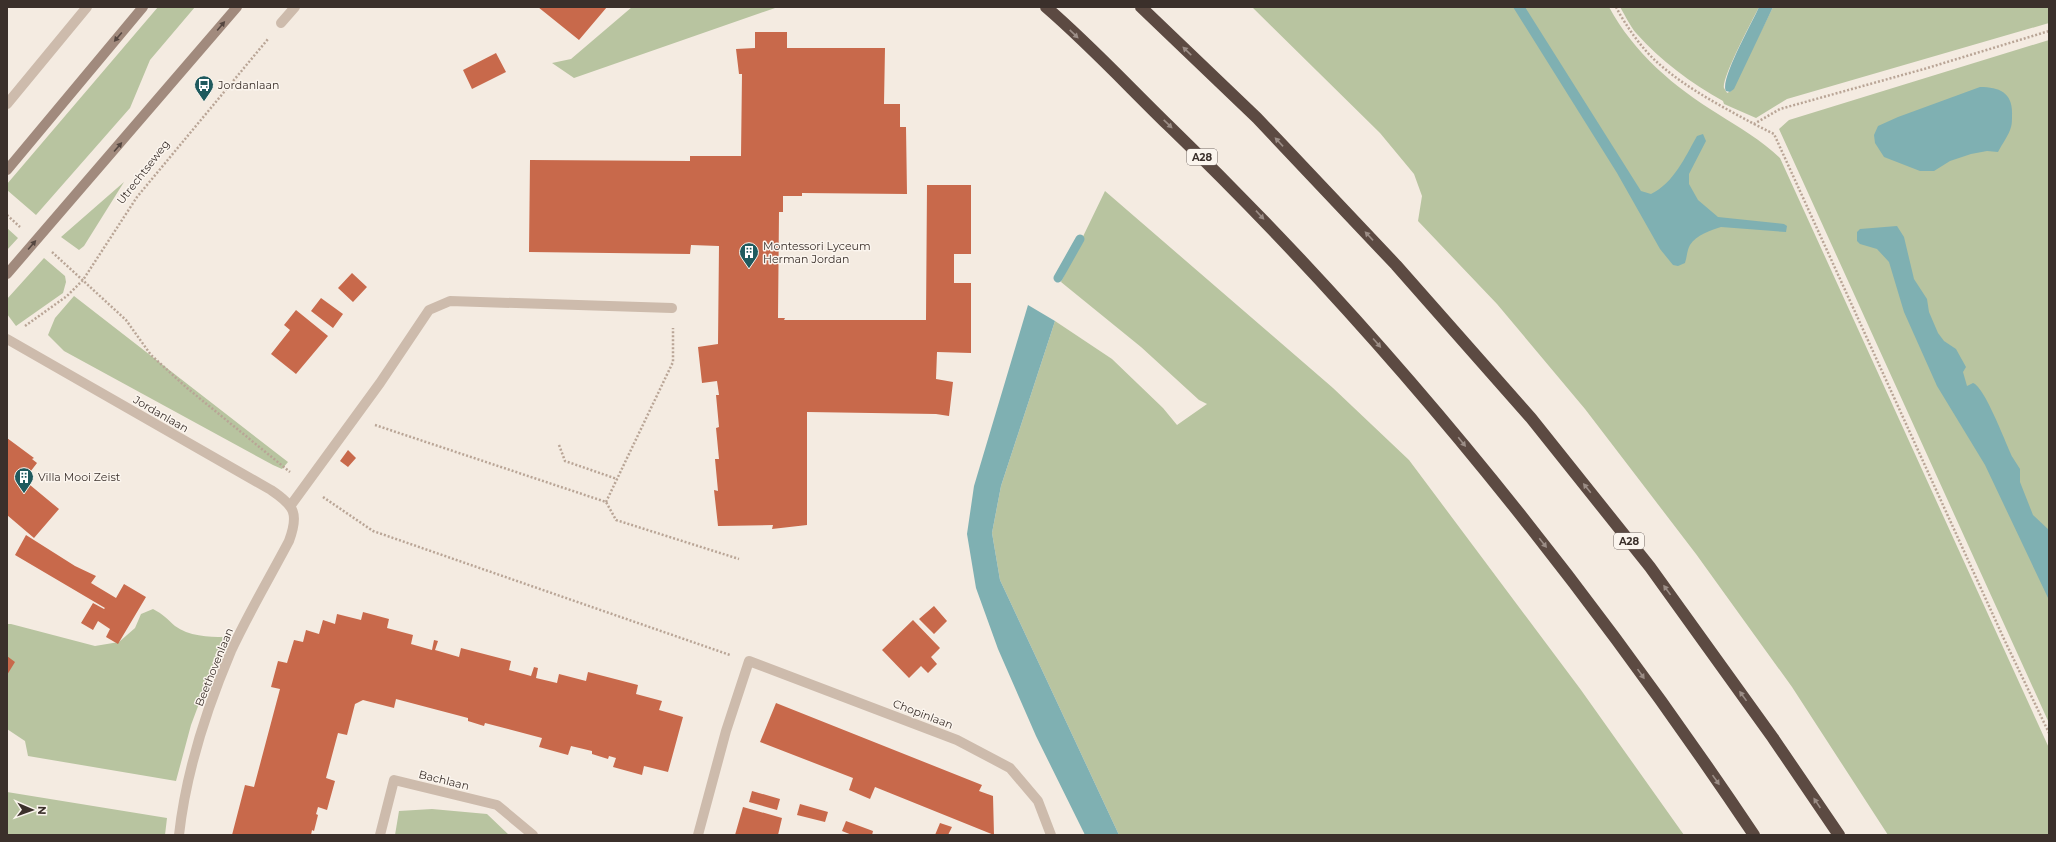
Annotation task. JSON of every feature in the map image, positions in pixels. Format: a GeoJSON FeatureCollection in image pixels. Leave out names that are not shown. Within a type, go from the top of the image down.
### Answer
{"type":"FeatureCollection","features":[{"type":"Feature","properties":{"kind":"highway","name":"A28"},"geometry":{"type":"LineString","coordinates":[[1046,7],[1241,195],[1352,314],[1459,439],[1565,571],[1619,642],[1754,835]]}},
{"type":"Feature","properties":{"kind":"highway","name":"A28"},"geometry":{"type":"LineString","coordinates":[[1141,7],[1257,118],[1396,265],[1531,418],[1650,567],[1774,738],[1839,835]]}},
{"type":"Feature","properties":{"kind":"main road"},"geometry":{"type":"LineString","coordinates":[[7,170],[143,7]]}},
{"type":"Feature","properties":{"kind":"main road"},"geometry":{"type":"LineString","coordinates":[[7,274],[237,7]]}},
{"type":"Feature","properties":{"kind":"street"},"geometry":{"type":"LineString","coordinates":[[7,104],[87,7]]}},
{"type":"Feature","properties":{"kind":"street"},"geometry":{"type":"LineString","coordinates":[[282,23],[295,7]]}},
{"type":"Feature","properties":{"kind":"street"},"geometry":{"type":"LineString","coordinates":[[291,505],[356,418],[429,310],[450,301],[672,308]]}},
{"type":"Feature","properties":{"kind":"street","name":"Jordanlaan"},"geometry":{"type":"LineString","coordinates":[[9,340],[271,490],[291,505]]}},
{"type":"Feature","properties":{"kind":"street","name":"Beethovenlaan"},"geometry":{"type":"LineString","coordinates":[[179,835],[183,800],[198,740],[231,651],[289,541],[294,527],[295,516],[291,505]]}},
{"type":"Feature","properties":{"kind":"street"},"geometry":{"type":"LineString","coordinates":[[698,835],[726,731],[749,661]]}},
{"type":"Feature","properties":{"kind":"street","name":"Chopinlaan"},"geometry":{"type":"LineString","coordinates":[[749,661],[957,740],[1010,768],[1038,801],[1051,835]]}},
{"type":"Feature","properties":{"kind":"street","name":"Bachlaan"},"geometry":{"type":"LineString","coordinates":[[380,835],[394,780],[498,805],[534,835]]}},
{"type":"Feature","properties":{"kind":"path"},"geometry":{"type":"LineString","coordinates":[[1616,7],[1625,24],[1657,63],[1698,92],[1774,134],[2004,639],[2049,733]]}},
{"type":"Feature","properties":{"kind":"path","name":"Utrechtseweg"},"geometry":{"type":"LineString","coordinates":[[9,340],[28,322],[67,296],[83,280],[137,197],[282,23]]}},
{"type":"Feature","properties":{"kind":"path"},"geometry":{"type":"LineString","coordinates":[[1754,124],[1780,109],[1924,69],[2049,31]]}},
{"type":"Feature","properties":{"kind":"path"},"geometry":{"type":"LineString","coordinates":[[83,280],[126,320],[151,355],[187,388],[306,485],[373,531],[749,661]]}},
{"type":"Feature","properties":{"kind":"path"},"geometry":{"type":"LineString","coordinates":[[606,502],[674,362],[672,308]]}},
{"type":"Feature","properties":{"kind":"path"},"geometry":{"type":"LineString","coordinates":[[356,418],[606,502],[616,520],[739,559]]}},
{"type":"Feature","properties":{"kind":"path"},"geometry":{"type":"LineString","coordinates":[[558,445],[565,461],[617,479]]}},
{"type":"Feature","properties":{"kind":"green space"},"geometry":{"type":"Polygon","coordinates":[[[158,7],[195,7],[150,60],[130,108],[36,215],[7,190],[7,184],[158,7]]]}},
{"type":"Feature","properties":{"kind":"green space"},"geometry":{"type":"Polygon","coordinates":[[[632,7],[778,7],[574,78],[552,63],[571,59],[632,7]]]}},
{"type":"Feature","properties":{"kind":"green space"},"geometry":{"type":"Polygon","coordinates":[[[1252,7],[1609,7],[1630,39],[1656,68],[1702,104],[1758,140],[1780,158],[2049,748],[2049,835],[1888,835],[1792,687],[1696,554],[1585,409],[1497,304],[1418,221],[1422,196],[1414,174],[1380,133],[1252,7]]]}},
{"type":"Feature","properties":{"kind":"green space"},"geometry":{"type":"Polygon","coordinates":[[[1620,7],[1759,7],[1727,73],[1724,88],[1727,93],[1731,91],[1773,7],[2049,7],[2049,23],[1787,99],[1756,118],[1724,104],[1723,101],[1688,79],[1666,62],[1636,33],[1620,7]]]}},
{"type":"Feature","properties":{"kind":"green space"},"geometry":{"type":"Polygon","coordinates":[[[2049,40],[2049,723],[1779,129],[1789,120],[2049,40]]]}},
{"type":"Feature","properties":{"kind":"green space"},"geometry":{"type":"Polygon","coordinates":[[[124,182],[84,246],[79,250],[61,237],[124,182]]]}},
{"type":"Feature","properties":{"kind":"green space"},"geometry":{"type":"Polygon","coordinates":[[[1105,191],[1333,388],[1409,460],[1581,690],[1684,835],[1119,835],[1000,580],[992,533],[1001,486],[1055,321],[1112,359],[1163,408],[1177,425],[1207,404],[1199,400],[1141,347],[1061,282],[1105,191]]]}},
{"type":"Feature","properties":{"kind":"green space"},"geometry":{"type":"Polygon","coordinates":[[[7,228],[18,238],[7,250],[7,228]]]}},
{"type":"Feature","properties":{"kind":"green space"},"geometry":{"type":"Polygon","coordinates":[[[44,258],[65,276],[66,282],[63,293],[16,326],[7,314],[7,299],[44,258]]]}},
{"type":"Feature","properties":{"kind":"green space"},"geometry":{"type":"Polygon","coordinates":[[[74,296],[288,462],[282,469],[273,465],[64,351],[48,335],[55,318],[74,296]]]}},
{"type":"Feature","properties":{"kind":"green space"},"geometry":{"type":"Polygon","coordinates":[[[153,609],[175,626],[186,632],[205,636],[224,637],[191,725],[176,781],[28,756],[25,741],[7,729],[7,624],[95,646],[119,642],[135,628],[141,614],[153,609]]]}},
{"type":"Feature","properties":{"kind":"green space"},"geometry":{"type":"Polygon","coordinates":[[[7,792],[167,818],[165,835],[7,835],[7,792]]]}},
{"type":"Feature","properties":{"kind":"green space"},"geometry":{"type":"Polygon","coordinates":[[[432,809],[487,814],[509,835],[395,835],[399,811],[432,809]]]}},
{"type":"Feature","properties":{"kind":"water"},"geometry":{"type":"Polygon","coordinates":[[[1513,7],[1525,7],[1641,191],[1651,194],[1666,183],[1678,169],[1697,136],[1703,134],[1706,141],[1689,174],[1689,184],[1698,200],[1718,217],[1784,224],[1787,226],[1786,232],[1721,227],[1708,231],[1696,238],[1689,247],[1685,263],[1678,266],[1673,265],[1660,249],[1617,173],[1513,7]]]}},
{"type":"Feature","properties":{"kind":"water"},"geometry":{"type":"Polygon","coordinates":[[[1759,7],[1773,7],[1734,89],[1730,92],[1726,91],[1725,85],[1727,76],[1759,7]]]}},
{"type":"Feature","properties":{"kind":"water"},"geometry":{"type":"Polygon","coordinates":[[[1980,87],[1994,88],[2004,93],[2008,96],[2012,107],[2012,118],[2009,133],[1998,152],[1987,151],[1971,154],[1950,161],[1934,171],[1920,171],[1884,157],[1875,143],[1874,135],[1878,126],[1898,117],[1980,87]]]}},
{"type":"Feature","properties":{"kind":"water"},"geometry":{"type":"Polygon","coordinates":[[[1897,226],[1904,237],[1914,279],[1927,299],[1929,312],[1938,333],[1944,341],[1956,349],[1966,367],[1963,372],[1967,386],[1973,383],[1983,394],[2013,458],[2020,469],[2020,482],[2033,515],[2049,530],[2049,600],[1985,465],[1937,386],[1904,312],[1889,262],[1877,249],[1860,244],[1857,241],[1857,232],[1860,229],[1897,226]]]}},
{"type":"Feature","properties":{"kind":"water"},"geometry":{"type":"Polygon","coordinates":[[[1028,305],[1055,321],[1001,486],[992,533],[1000,580],[1119,835],[1085,835],[1036,736],[998,649],[976,588],[967,534],[974,486],[1028,305]]]}},
{"type":"Feature","properties":{"kind":"building"},"geometry":{"type":"Polygon","coordinates":[[[538,7],[607,7],[579,40],[538,7]]]}},
{"type":"Feature","properties":{"kind":"building","name":"Montessori Lyceum Herman Jordan"},"geometry":{"type":"Polygon","coordinates":[[[755,32],[787,32],[787,48],[885,48],[884,104],[900,104],[900,127],[906,127],[907,194],[802,193],[802,196],[783,196],[783,212],[779,212],[778,318],[785,318],[784,320],[926,320],[927,185],[971,185],[971,254],[954,254],[954,283],[971,283],[971,353],[937,352],[936,379],[953,382],[949,416],[936,414],[807,412],[807,525],[772,529],[773,525],[718,526],[714,490],[718,491],[715,459],[719,459],[716,428],[719,427],[716,395],[719,395],[717,381],[702,383],[698,347],[718,344],[719,246],[691,245],[690,254],[529,252],[530,160],[690,161],[690,156],[741,156],[742,74],[739,74],[736,49],[755,48],[755,32]]]}},
{"type":"Feature","properties":{"kind":"building"},"geometry":{"type":"Polygon","coordinates":[[[496,53],[506,72],[472,89],[463,70],[496,53]]]}},
{"type":"Feature","properties":{"kind":"building"},"geometry":{"type":"Polygon","coordinates":[[[352,273],[367,287],[353,302],[338,288],[352,273]]]}},
{"type":"Feature","properties":{"kind":"building"},"geometry":{"type":"Polygon","coordinates":[[[321,298],[343,314],[333,328],[311,311],[321,298]]]}},
{"type":"Feature","properties":{"kind":"building"},"geometry":{"type":"Polygon","coordinates":[[[296,310],[328,336],[296,374],[271,354],[290,330],[284,325],[296,310]]]}},
{"type":"Feature","properties":{"kind":"building","name":"Villa Mooi Zeist"},"geometry":{"type":"Polygon","coordinates":[[[7,438],[34,458],[32,459],[37,463],[24,480],[59,509],[34,538],[7,515],[7,438]]]}},
{"type":"Feature","properties":{"kind":"building"},"geometry":{"type":"Polygon","coordinates":[[[348,450],[356,458],[348,467],[340,461],[348,450]]]}},
{"type":"Feature","properties":{"kind":"building"},"geometry":{"type":"Polygon","coordinates":[[[26,535],[75,566],[96,576],[91,583],[116,598],[124,584],[146,597],[118,644],[106,637],[110,629],[98,621],[93,630],[81,623],[93,603],[104,609],[105,608],[15,555],[26,535]]]}},
{"type":"Feature","properties":{"kind":"building"},"geometry":{"type":"Polygon","coordinates":[[[934,606],[947,621],[934,634],[919,619],[934,606]]]}},
{"type":"Feature","properties":{"kind":"building"},"geometry":{"type":"Polygon","coordinates":[[[363,612],[389,619],[387,628],[413,635],[411,644],[432,650],[434,640],[438,641],[435,650],[459,657],[461,648],[511,661],[509,670],[531,676],[534,667],[538,668],[536,678],[557,683],[559,674],[586,681],[588,672],[638,685],[636,694],[662,701],[659,710],[683,717],[668,772],[644,766],[642,775],[613,767],[616,758],[609,756],[608,759],[592,754],[592,751],[571,746],[568,755],[539,747],[542,738],[485,723],[484,726],[468,721],[468,718],[396,699],[394,708],[363,700],[355,704],[347,735],[338,733],[326,778],[335,781],[327,810],[318,807],[316,814],[318,815],[314,831],[312,830],[311,835],[232,835],[245,785],[254,787],[280,689],[271,687],[278,661],[287,663],[294,640],[303,642],[306,630],[319,634],[323,620],[335,624],[337,614],[361,620],[363,612]]]}},
{"type":"Feature","properties":{"kind":"building"},"geometry":{"type":"Polygon","coordinates":[[[913,620],[940,648],[931,657],[937,664],[928,673],[921,666],[909,678],[882,650],[913,620]]]}},
{"type":"Feature","properties":{"kind":"building"},"geometry":{"type":"Polygon","coordinates":[[[7,656],[15,662],[7,675],[7,656]]]}},
{"type":"Feature","properties":{"kind":"building"},"geometry":{"type":"Polygon","coordinates":[[[776,703],[982,785],[979,791],[993,796],[994,835],[875,787],[870,799],[849,790],[853,778],[760,742],[776,703]]]}},
{"type":"Feature","properties":{"kind":"building"},"geometry":{"type":"Polygon","coordinates":[[[752,791],[780,799],[777,810],[749,802],[752,791]]]}},
{"type":"Feature","properties":{"kind":"building"},"geometry":{"type":"Polygon","coordinates":[[[800,804],[828,812],[825,822],[797,815],[800,804]]]}},
{"type":"Feature","properties":{"kind":"building"},"geometry":{"type":"Polygon","coordinates":[[[743,807],[782,818],[778,835],[735,835],[743,807]]]}},
{"type":"Feature","properties":{"kind":"building"},"geometry":{"type":"Polygon","coordinates":[[[846,821],[873,831],[872,835],[852,835],[842,831],[846,821]]]}},
{"type":"Feature","properties":{"kind":"building"},"geometry":{"type":"Polygon","coordinates":[[[940,823],[952,827],[948,835],[935,835],[940,823]]]}},
{"type":"Feature","properties":{"kind":"waterway"},"geometry":{"type":"LineString","coordinates":[[1058,278],[1080,239]]}},
{"type":"Feature","properties":{"kind":"place","name":"Jordanlaan"},"geometry":{"type":"Point","coordinates":[204,102]}},
{"type":"Feature","properties":{"kind":"place","name":"Montessori Lyceum Herman Jordan"},"geometry":{"type":"Point","coordinates":[749,269]}},
{"type":"Feature","properties":{"kind":"place","name":"Villa Mooi Zeist"},"geometry":{"type":"Point","coordinates":[24,494]}}]}
